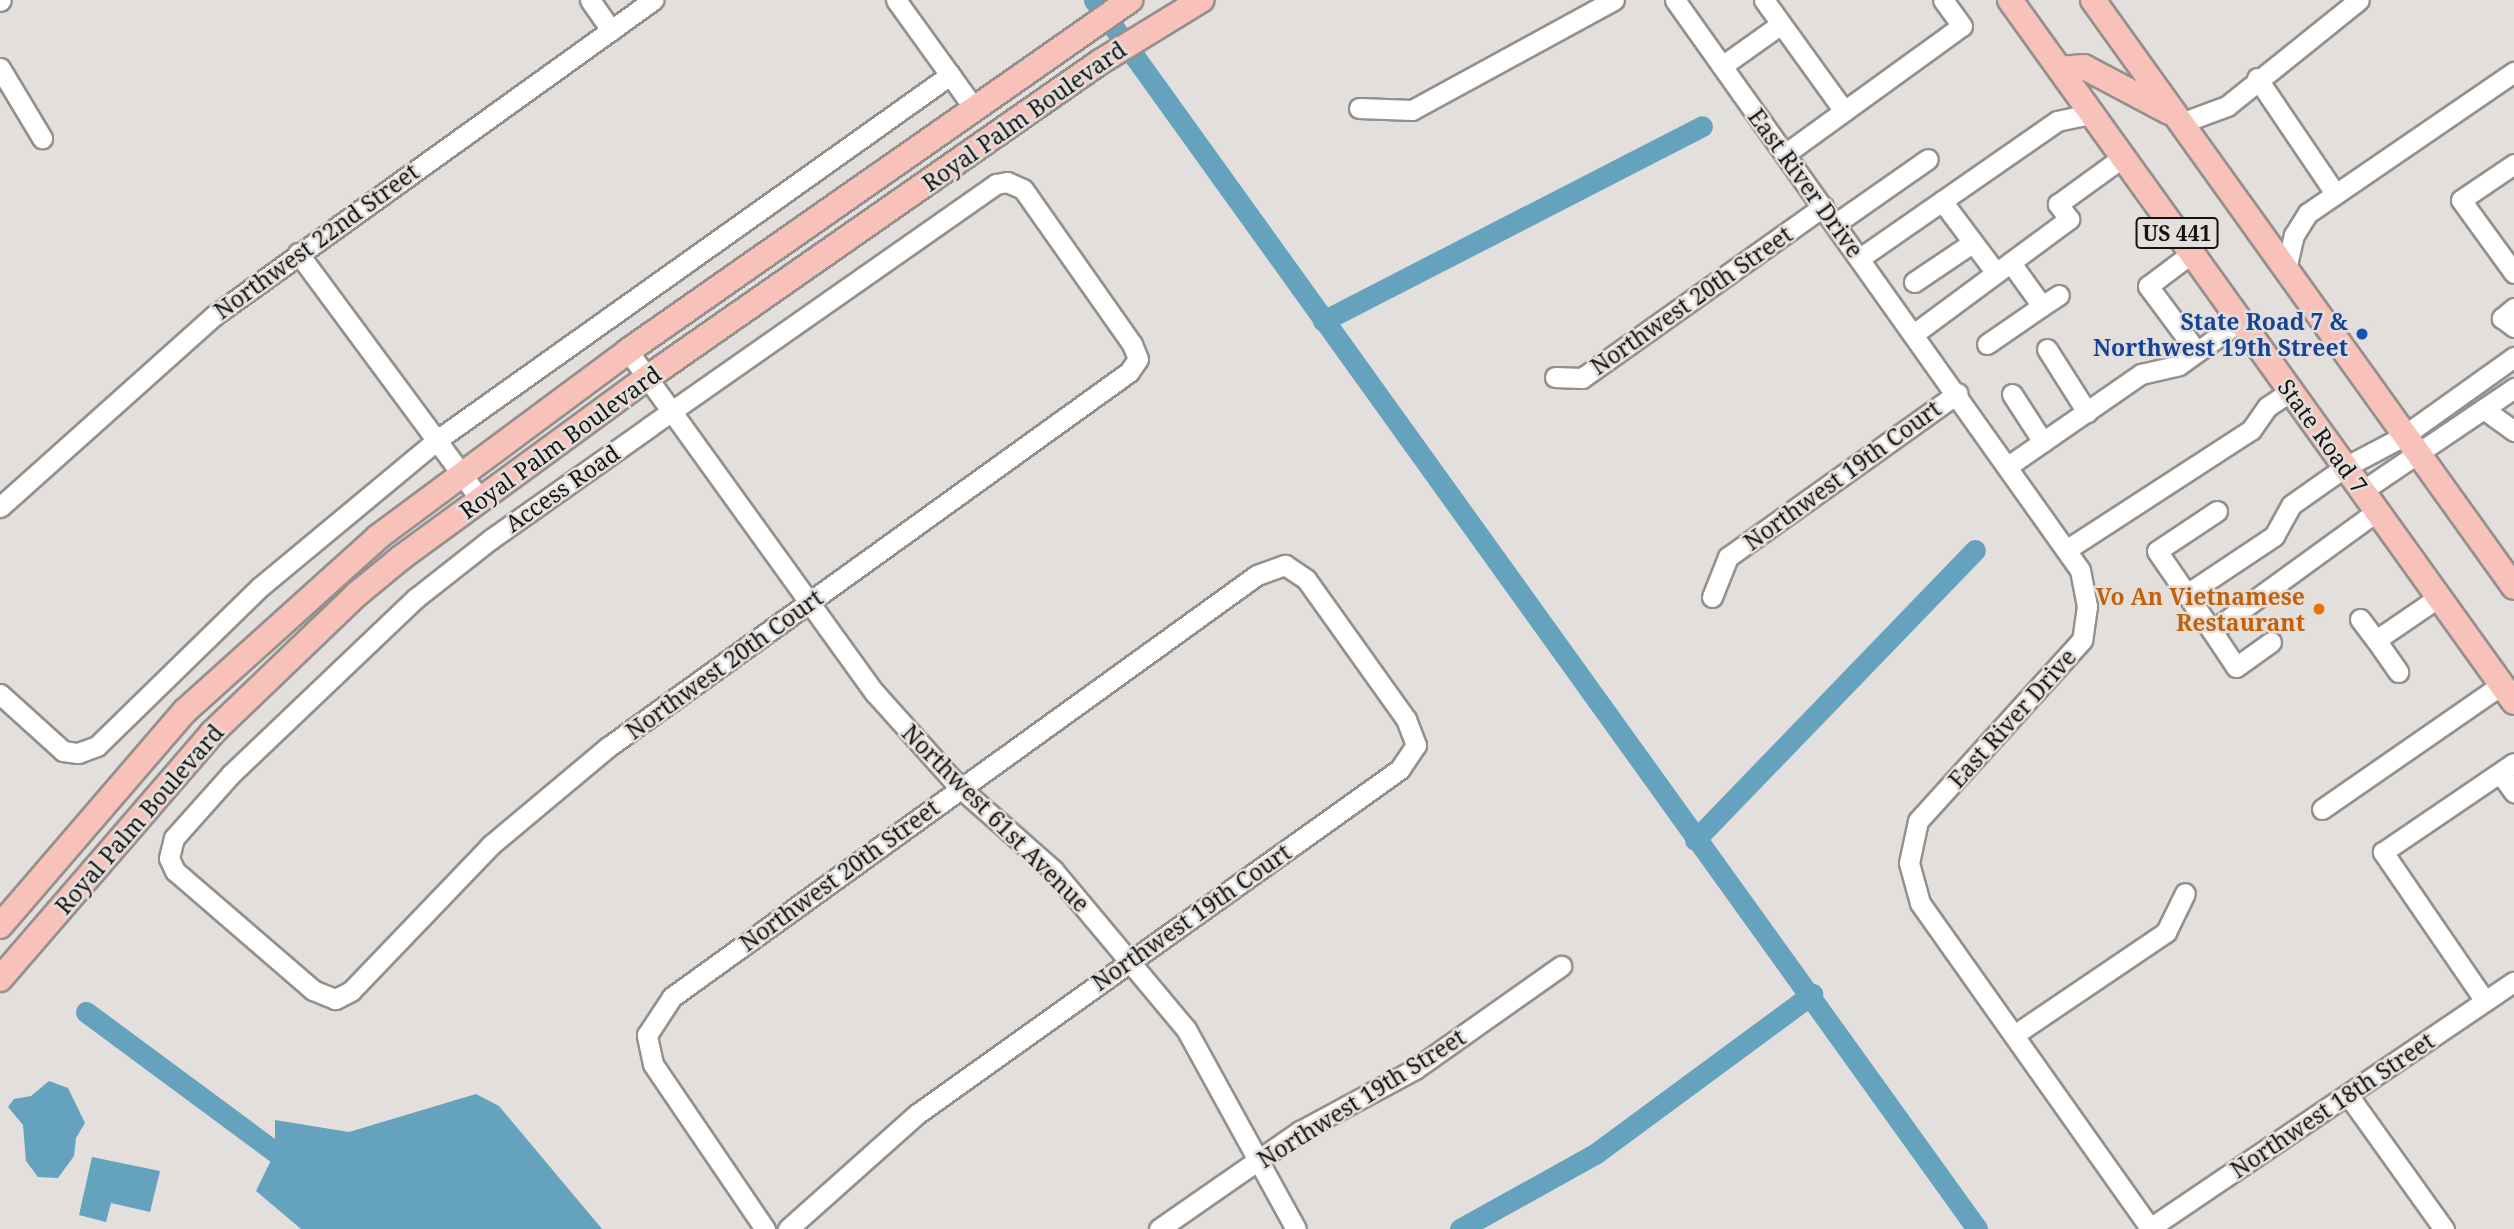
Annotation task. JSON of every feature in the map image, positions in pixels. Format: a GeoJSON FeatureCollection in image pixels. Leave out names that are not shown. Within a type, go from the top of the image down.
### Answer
{"type":"FeatureCollection","features":[{"type":"Feature","properties":{"kind":"main road","name":"Royal Palm Boulevard"},"geometry":{"type":"LineString","coordinates":[[0,926],[186,711],[294,609],[461,473],[628,351],[1130,0]]}},
{"type":"Feature","properties":{"kind":"main road","name":"Royal Palm Boulevard"},"geometry":{"type":"LineString","coordinates":[[0,979],[212,733],[357,594],[480,499],[647,378],[1100,62],[1150,29],[1202,0]]}},
{"type":"Feature","properties":{"kind":"main road","name":"State Road 7"},"geometry":{"type":"LineString","coordinates":[[2010,0],[2089,114],[2123,157],[2508,693]]}},
{"type":"Feature","properties":{"kind":"main road","name":"US 441"},"geometry":{"type":"LineString","coordinates":[[2093,0],[2409,446],[2513,584]]}},
{"type":"Feature","properties":{"kind":"main road"},"geometry":{"type":"LineString","coordinates":[[2060,69],[2084,67],[2178,120]]}},
{"type":"Feature","properties":{"kind":"street"},"geometry":{"type":"LineString","coordinates":[[590,0],[611,30]]}},
{"type":"Feature","properties":{"kind":"street","name":"Northwest 22nd Street"},"geometry":{"type":"LineString","coordinates":[[0,508],[215,314],[653,0]]}},
{"type":"Feature","properties":{"kind":"street"},"geometry":{"type":"LineString","coordinates":[[896,0],[974,108]]}},
{"type":"Feature","properties":{"kind":"street"},"geometry":{"type":"LineString","coordinates":[[1360,108],[1412,110],[1614,0]]}},
{"type":"Feature","properties":{"kind":"street","name":"East River Drive"},"geometry":{"type":"LineString","coordinates":[[1675,0],[1958,393],[2080,570],[2087,606],[2082,640],[1918,821],[1909,863],[1920,903],[2151,1228]]}},
{"type":"Feature","properties":{"kind":"street"},"geometry":{"type":"LineString","coordinates":[[1764,0],[1844,111]]}},
{"type":"Feature","properties":{"kind":"street"},"geometry":{"type":"LineString","coordinates":[[2178,120],[2227,106],[2257,78],[2359,0]]}},
{"type":"Feature","properties":{"kind":"street"},"geometry":{"type":"LineString","coordinates":[[1785,154],[1962,26],[1945,1]]}},
{"type":"Feature","properties":{"kind":"street"},"geometry":{"type":"LineString","coordinates":[[1722,66],[1781,23]]}},
{"type":"Feature","properties":{"kind":"street"},"geometry":{"type":"LineString","coordinates":[[0,68],[42,138]]}},
{"type":"Feature","properties":{"kind":"street"},"geometry":{"type":"LineString","coordinates":[[2286,270],[2294,235],[2308,213],[2514,72]]}},
{"type":"Feature","properties":{"kind":"street"},"geometry":{"type":"LineString","coordinates":[[0,694],[63,751],[78,753],[97,746],[260,587],[436,440],[950,75]]}},
{"type":"Feature","properties":{"kind":"street"},"geometry":{"type":"LineString","coordinates":[[2257,78],[2335,193]]}},
{"type":"Feature","properties":{"kind":"street"},"geometry":{"type":"LineString","coordinates":[[1860,258],[2057,121],[2089,114]]}},
{"type":"Feature","properties":{"kind":"street"},"geometry":{"type":"LineString","coordinates":[[1914,333],[2069,219],[2058,204],[2123,157]]}},
{"type":"Feature","properties":{"kind":"street"},"geometry":{"type":"LineString","coordinates":[[1835,224],[1928,159]]}},
{"type":"Feature","properties":{"kind":"street"},"geometry":{"type":"LineString","coordinates":[[2514,164],[2461,200],[2514,273]]}},
{"type":"Feature","properties":{"kind":"street","name":"Access Road"},"geometry":{"type":"LineString","coordinates":[[175,871],[169,858],[174,838],[231,774],[332,675],[491,539],[996,184],[1007,183],[1023,189]]}},
{"type":"Feature","properties":{"kind":"street","name":"Northwest 20th Court"},"geometry":{"type":"LineString","coordinates":[[175,871],[313,990],[335,999],[351,991],[491,845],[608,747],[1129,372],[1138,359],[1023,189]]}},
{"type":"Feature","properties":{"kind":"street"},"geometry":{"type":"LineString","coordinates":[[1942,201],[1972,243],[2004,268],[2042,306]]}},
{"type":"Feature","properties":{"kind":"street","name":"Northwest 20th Street"},"geometry":{"type":"LineString","coordinates":[[1555,377],[1582,378],[1822,207]]}},
{"type":"Feature","properties":{"kind":"street"},"geometry":{"type":"LineString","coordinates":[[1914,282],[1972,243]]}},
{"type":"Feature","properties":{"kind":"street"},"geometry":{"type":"LineString","coordinates":[[298,253],[480,499]]}},
{"type":"Feature","properties":{"kind":"street"},"geometry":{"type":"LineString","coordinates":[[2192,253],[2148,286],[2197,352]]}},
{"type":"Feature","properties":{"kind":"street"},"geometry":{"type":"LineString","coordinates":[[1987,344],[2059,295]]}},
{"type":"Feature","properties":{"kind":"street"},"geometry":{"type":"LineString","coordinates":[[2514,308],[2502,318],[2514,327]]}},
{"type":"Feature","properties":{"kind":"street"},"geometry":{"type":"LineString","coordinates":[[2008,466],[2141,374],[2179,365],[2240,321]]}},
{"type":"Feature","properties":{"kind":"street"},"geometry":{"type":"LineString","coordinates":[[2047,349],[2087,412]]}},
{"type":"Feature","properties":{"kind":"street","name":"Northwest 61st Avenue"},"geometry":{"type":"LineString","coordinates":[[628,351],[875,694],[959,788],[1052,870],[1132,960],[1186,1029],[1260,1159],[1296,1229]]}},
{"type":"Feature","properties":{"kind":"street"},"geometry":{"type":"LineString","coordinates":[[2211,631],[2370,501],[2409,446],[2514,357]]}},
{"type":"Feature","properties":{"kind":"street"},"geometry":{"type":"LineString","coordinates":[[2187,594],[2274,536],[2291,505],[2345,467],[2409,446],[2485,411],[2514,388]]}},
{"type":"Feature","properties":{"kind":"street"},"geometry":{"type":"LineString","coordinates":[[2066,550],[2250,430],[2267,407],[2291,391]]}},
{"type":"Feature","properties":{"kind":"street","name":"Northwest 19th Court"},"geometry":{"type":"LineString","coordinates":[[1712,597],[1728,557],[1958,393]]}},
{"type":"Feature","properties":{"kind":"street"},"geometry":{"type":"LineString","coordinates":[[2012,394],[2043,442]]}},
{"type":"Feature","properties":{"kind":"street"},"geometry":{"type":"LineString","coordinates":[[2485,411],[2514,431]]}},
{"type":"Feature","properties":{"kind":"street"},"geometry":{"type":"LineString","coordinates":[[2217,510],[2157,551],[2236,667],[2271,642]]}},
{"type":"Feature","properties":{"kind":"street","name":"Northwest 20th Street"},"geometry":{"type":"LineString","coordinates":[[765,1229],[653,1064],[647,1035],[672,998],[1257,575],[1285,565]]}},
{"type":"Feature","properties":{"kind":"street","name":"Northwest 19th Court"},"geometry":{"type":"LineString","coordinates":[[788,1229],[916,1114],[1400,769],[1416,745],[1406,719],[1306,579],[1285,565]]}},
{"type":"Feature","properties":{"kind":"street"},"geometry":{"type":"LineString","coordinates":[[2376,640],[2438,597]]}},
{"type":"Feature","properties":{"kind":"street"},"geometry":{"type":"LineString","coordinates":[[2360,619],[2398,672]]}},
{"type":"Feature","properties":{"kind":"street"},"geometry":{"type":"LineString","coordinates":[[2322,809],[2508,693]]}},
{"type":"Feature","properties":{"kind":"street"},"geometry":{"type":"LineString","coordinates":[[2485,1001],[2382,852],[2507,768],[2514,792]]}},
{"type":"Feature","properties":{"kind":"street"},"geometry":{"type":"LineString","coordinates":[[2014,1035],[2166,932],[2185,893]]}},
{"type":"Feature","properties":{"kind":"street","name":"Northwest 19th Street"},"geometry":{"type":"LineString","coordinates":[[1159,1229],[1300,1131],[1415,1069],[1561,966]]}},
{"type":"Feature","properties":{"kind":"street","name":"Northwest 18th Street"},"geometry":{"type":"LineString","coordinates":[[2151,1228],[2514,982]]}},
{"type":"Feature","properties":{"kind":"street"},"geometry":{"type":"LineString","coordinates":[[2348,1095],[2444,1229]]}},
{"type":"Feature","properties":{"kind":"water"},"geometry":{"type":"Polygon","coordinates":[[[49,1081],[68,1088],[85,1123],[76,1138],[74,1156],[58,1178],[38,1177],[26,1161],[23,1125],[8,1107],[14,1099],[31,1096],[49,1081]]]}},
{"type":"Feature","properties":{"kind":"water"},"geometry":{"type":"Polygon","coordinates":[[[476,1094],[499,1106],[602,1229],[301,1229],[256,1191],[275,1152],[275,1120],[349,1132],[476,1094]]]}},
{"type":"Feature","properties":{"kind":"water"},"geometry":{"type":"Polygon","coordinates":[[[92,1157],[160,1171],[150,1212],[111,1203],[106,1222],[79,1215],[92,1157]]]}},
{"type":"Feature","properties":{"kind":"waterway"},"geometry":{"type":"LineString","coordinates":[[1094,0],[1977,1229]]}},
{"type":"Feature","properties":{"kind":"waterway"},"geometry":{"type":"LineString","coordinates":[[1323,321],[1702,126]]}},
{"type":"Feature","properties":{"kind":"waterway"},"geometry":{"type":"LineString","coordinates":[[1695,840],[1975,550]]}},
{"type":"Feature","properties":{"kind":"waterway"},"geometry":{"type":"LineString","coordinates":[[1460,1229],[1595,1154],[1812,994]]}},
{"type":"Feature","properties":{"kind":"waterway"},"geometry":{"type":"LineString","coordinates":[[86,1012],[298,1169]]}},
{"type":"Feature","properties":{"kind":"place","name":"State Road 7 & Northwest 19th Street"},"geometry":{"type":"Point","coordinates":[2362,334]}},
{"type":"Feature","properties":{"kind":"place","name":"Vo An Vietnamese Restaurant"},"geometry":{"type":"Point","coordinates":[2319,609]}}]}
